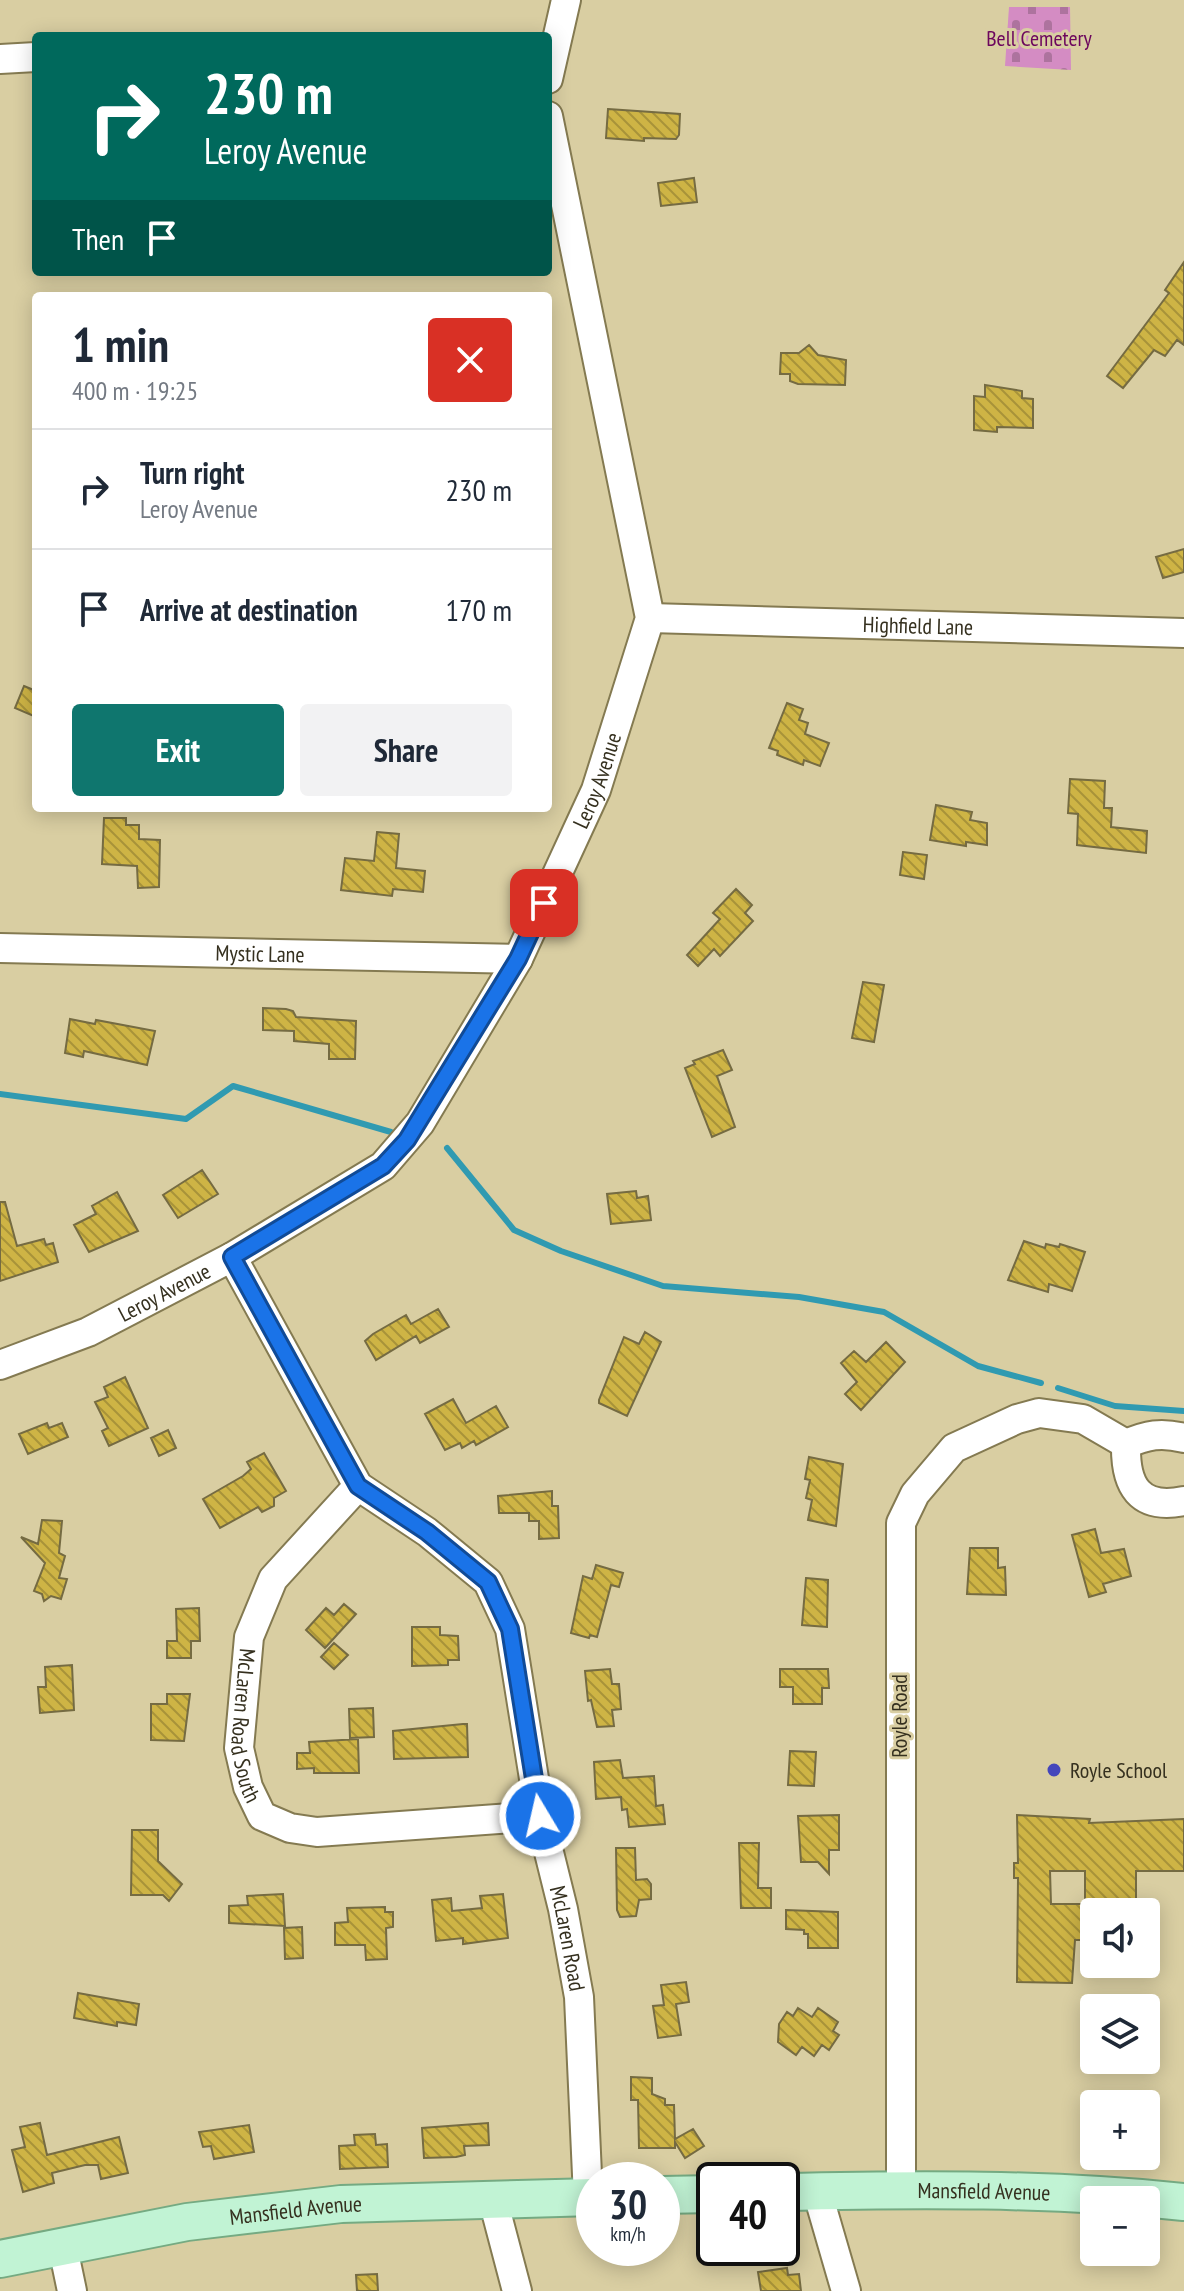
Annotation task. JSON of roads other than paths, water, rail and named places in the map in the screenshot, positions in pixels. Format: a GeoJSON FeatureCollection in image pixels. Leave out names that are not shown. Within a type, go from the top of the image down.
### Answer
{"type":"FeatureCollection","features":[{"type":"Feature","properties":{"kind":"main road","name":"Mansfield Avenue"},"geometry":{"type":"LineString","coordinates":[[800,2192],[901,2188],[1095,2193],[1184,2202]]}},
{"type":"Feature","properties":{"kind":"main road","name":"Mansfield Avenue"},"geometry":{"type":"LineString","coordinates":[[0,2259],[187,2222],[326,2206],[576,2197]]}},
{"type":"Feature","properties":{"kind":"street"},"geometry":{"type":"LineString","coordinates":[[552,61],[566,0]]}},
{"type":"Feature","properties":{"kind":"street"},"geometry":{"type":"LineString","coordinates":[[0,59],[32,57]]}},
{"type":"Feature","properties":{"kind":"street","name":"Leroy Avenue"},"geometry":{"type":"LineString","coordinates":[[0,1365],[88,1332],[232,1257],[383,1166],[420,1123],[518,959],[596,790],[650,618],[552,136]]}},
{"type":"Feature","properties":{"kind":"street","name":"Highfield Lane"},"geometry":{"type":"LineString","coordinates":[[650,618],[1184,633]]}},
{"type":"Feature","properties":{"kind":"street","name":"Mystic Lane"},"geometry":{"type":"LineString","coordinates":[[1,944],[518,959]]}},
{"type":"Feature","properties":{"kind":"street","name":"McLaren Road"},"geometry":{"type":"LineString","coordinates":[[232,1257],[358,1486],[427,1532],[488,1582],[510,1629],[540,1816],[563,1909],[579,1997],[589,2162]]}},
{"type":"Feature","properties":{"kind":"street","name":"Royle Road"},"geometry":{"type":"LineString","coordinates":[[901,2188],[901,1523],[915,1494],[954,1448],[1017,1419],[1039,1413],[1083,1419],[1126,1444]]}},
{"type":"Feature","properties":{"kind":"street"},"geometry":{"type":"LineString","coordinates":[[1184,1438],[1165,1433],[1126,1444],[1125,1469],[1133,1487],[1144,1498],[1162,1505],[1184,1501]]}},
{"type":"Feature","properties":{"kind":"street","name":"McLaren Road South"},"geometry":{"type":"LineString","coordinates":[[358,1486],[273,1579],[249,1637],[239,1748],[248,1787],[262,1816],[290,1828],[317,1832],[540,1816]]}},
{"type":"Feature","properties":{"kind":"street"},"geometry":{"type":"LineString","coordinates":[[800,2192],[846,2291]]}},
{"type":"Feature","properties":{"kind":"street"},"geometry":{"type":"LineString","coordinates":[[493,2200],[517,2291]]}},
{"type":"Feature","properties":{"kind":"street"},"geometry":{"type":"LineString","coordinates":[[63,2248],[72,2291]]}},
{"type":"Feature","properties":{"kind":"waterway"},"geometry":{"type":"LineString","coordinates":[[0,1094],[186,1119],[233,1086],[391,1132]]}},
{"type":"Feature","properties":{"kind":"waterway"},"geometry":{"type":"LineString","coordinates":[[447,1148],[514,1230],[561,1251],[663,1286],[799,1297],[884,1312],[978,1366],[1041,1383]]}},
{"type":"Feature","properties":{"kind":"waterway"},"geometry":{"type":"LineString","coordinates":[[1058,1388],[1115,1406],[1184,1411]]}},
{"type":"Feature","properties":{"kind":"place","name":"Royle School"},"geometry":{"type":"Point","coordinates":[1054,1770]}},
{"type":"Feature","properties":{"kind":"park label","name":"Bell Cemetery"},"geometry":{"type":"Point","coordinates":[1039,38]}}]}
